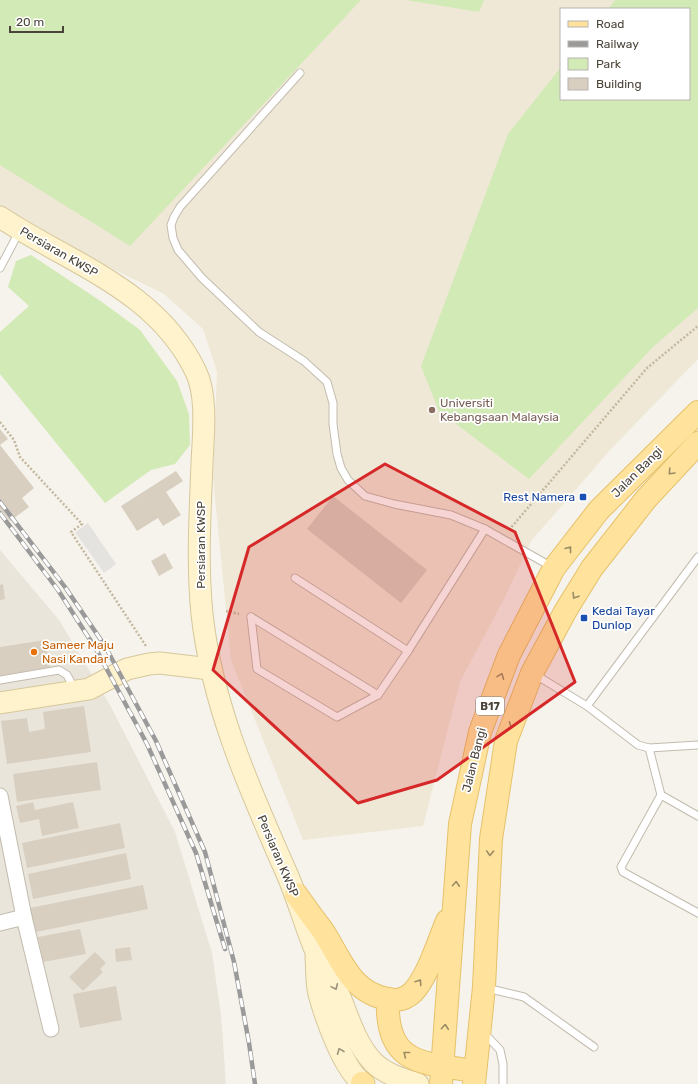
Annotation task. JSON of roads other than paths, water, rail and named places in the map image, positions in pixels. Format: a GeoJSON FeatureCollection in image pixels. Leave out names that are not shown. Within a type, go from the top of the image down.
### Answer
{"type":"FeatureCollection","features":[{"type":"Feature","properties":{"kind":"main road","name":"Jalan Bangi"},"geometry":{"type":"LineString","coordinates":[[441,1075],[460,824],[480,732],[509,655],[554,568],[599,510],[698,412]]}},
{"type":"Feature","properties":{"kind":"main road","name":"Jalan Bangi"},"geometry":{"type":"LineString","coordinates":[[474,1078],[484,987],[492,831],[506,741],[532,673],[566,610],[592,568],[646,499],[698,443]]}},
{"type":"Feature","properties":{"kind":"main road"},"geometry":{"type":"LineString","coordinates":[[296,894],[323,932],[356,984],[369,993],[388,999],[401,1000],[412,992],[424,976],[454,905]]}},
{"type":"Feature","properties":{"kind":"main road"},"geometry":{"type":"LineString","coordinates":[[388,999],[389,1028],[401,1051],[410,1058],[441,1075],[474,1078]]}},
{"type":"Feature","properties":{"kind":"street","name":"Persiaran KWSP"},"geometry":{"type":"LineString","coordinates":[[0,217],[121,288],[146,306],[166,325],[197,373],[201,390],[203,416],[199,541],[202,612],[210,669],[219,701],[250,787],[296,894],[316,953],[333,982],[361,1046],[371,1060],[384,1072],[418,1084]]}},
{"type":"Feature","properties":{"kind":"street"},"geometry":{"type":"LineString","coordinates":[[0,703],[89,689],[127,669],[149,664],[160,663],[210,669]]}},
{"type":"Feature","properties":{"kind":"street"},"geometry":{"type":"LineString","coordinates":[[0,796],[24,918],[51,1029]]}},
{"type":"Feature","properties":{"kind":"street"},"geometry":{"type":"LineString","coordinates":[[0,923],[24,918]]}},
{"type":"Feature","properties":{"kind":"street","name":"Persiaran KWSP"},"geometry":{"type":"LineString","coordinates":[[316,953],[319,993],[342,1054],[350,1069],[363,1084]]}},
{"type":"Feature","properties":{"kind":"lane"},"geometry":{"type":"LineString","coordinates":[[300,73],[180,207],[174,216],[171,225],[172,238],[178,250],[202,278],[259,332],[304,360],[327,382],[333,403],[333,424],[340,468],[348,480],[365,496],[394,504],[451,515],[502,538],[554,568]]}},
{"type":"Feature","properties":{"kind":"lane"},"geometry":{"type":"LineString","coordinates":[[0,268],[20,230]]}},
{"type":"Feature","properties":{"kind":"lane"},"geometry":{"type":"LineString","coordinates":[[378,695],[252,617],[257,669],[338,717],[378,695],[408,651],[484,529]]}},
{"type":"Feature","properties":{"kind":"lane"},"geometry":{"type":"LineString","coordinates":[[587,706],[698,557]]}},
{"type":"Feature","properties":{"kind":"lane"},"geometry":{"type":"LineString","coordinates":[[295,578],[408,651]]}},
{"type":"Feature","properties":{"kind":"lane"},"geometry":{"type":"LineString","coordinates":[[0,680],[59,670],[67,675],[76,692]]}},
{"type":"Feature","properties":{"kind":"lane"},"geometry":{"type":"LineString","coordinates":[[532,673],[587,706],[638,745],[649,748],[698,745]]}},
{"type":"Feature","properties":{"kind":"lane"},"geometry":{"type":"LineString","coordinates":[[649,748],[661,795],[621,867],[623,872],[698,913]]}},
{"type":"Feature","properties":{"kind":"lane"},"geometry":{"type":"LineString","coordinates":[[661,795],[698,816]]}},
{"type":"Feature","properties":{"kind":"lane"},"geometry":{"type":"LineString","coordinates":[[484,987],[524,997],[594,1047]]}},
{"type":"Feature","properties":{"kind":"lane"},"geometry":{"type":"LineString","coordinates":[[479,1029],[500,1050],[503,1064],[503,1084]]}},
{"type":"Feature","properties":{"kind":"railway"},"geometry":{"type":"LineString","coordinates":[[0,502],[65,587],[105,646],[156,741],[205,852],[234,962],[255,1084]]}},
{"type":"Feature","properties":{"kind":"railway"},"geometry":{"type":"LineString","coordinates":[[0,513],[58,590],[96,649],[147,744],[196,853],[225,949]]}},
{"type":"Feature","properties":{"kind":"place","name":"Universiti Kebangsaan Malaysia"},"geometry":{"type":"Point","coordinates":[432,410]}},
{"type":"Feature","properties":{"kind":"place","name":"Rest Namera"},"geometry":{"type":"Point","coordinates":[583,497]}},
{"type":"Feature","properties":{"kind":"place","name":"Kedai Tayar Dunlop"},"geometry":{"type":"Point","coordinates":[584,618]}},
{"type":"Feature","properties":{"kind":"place","name":"Sameer Maju Nasi Kandar"},"geometry":{"type":"Point","coordinates":[34,652]}}]}
